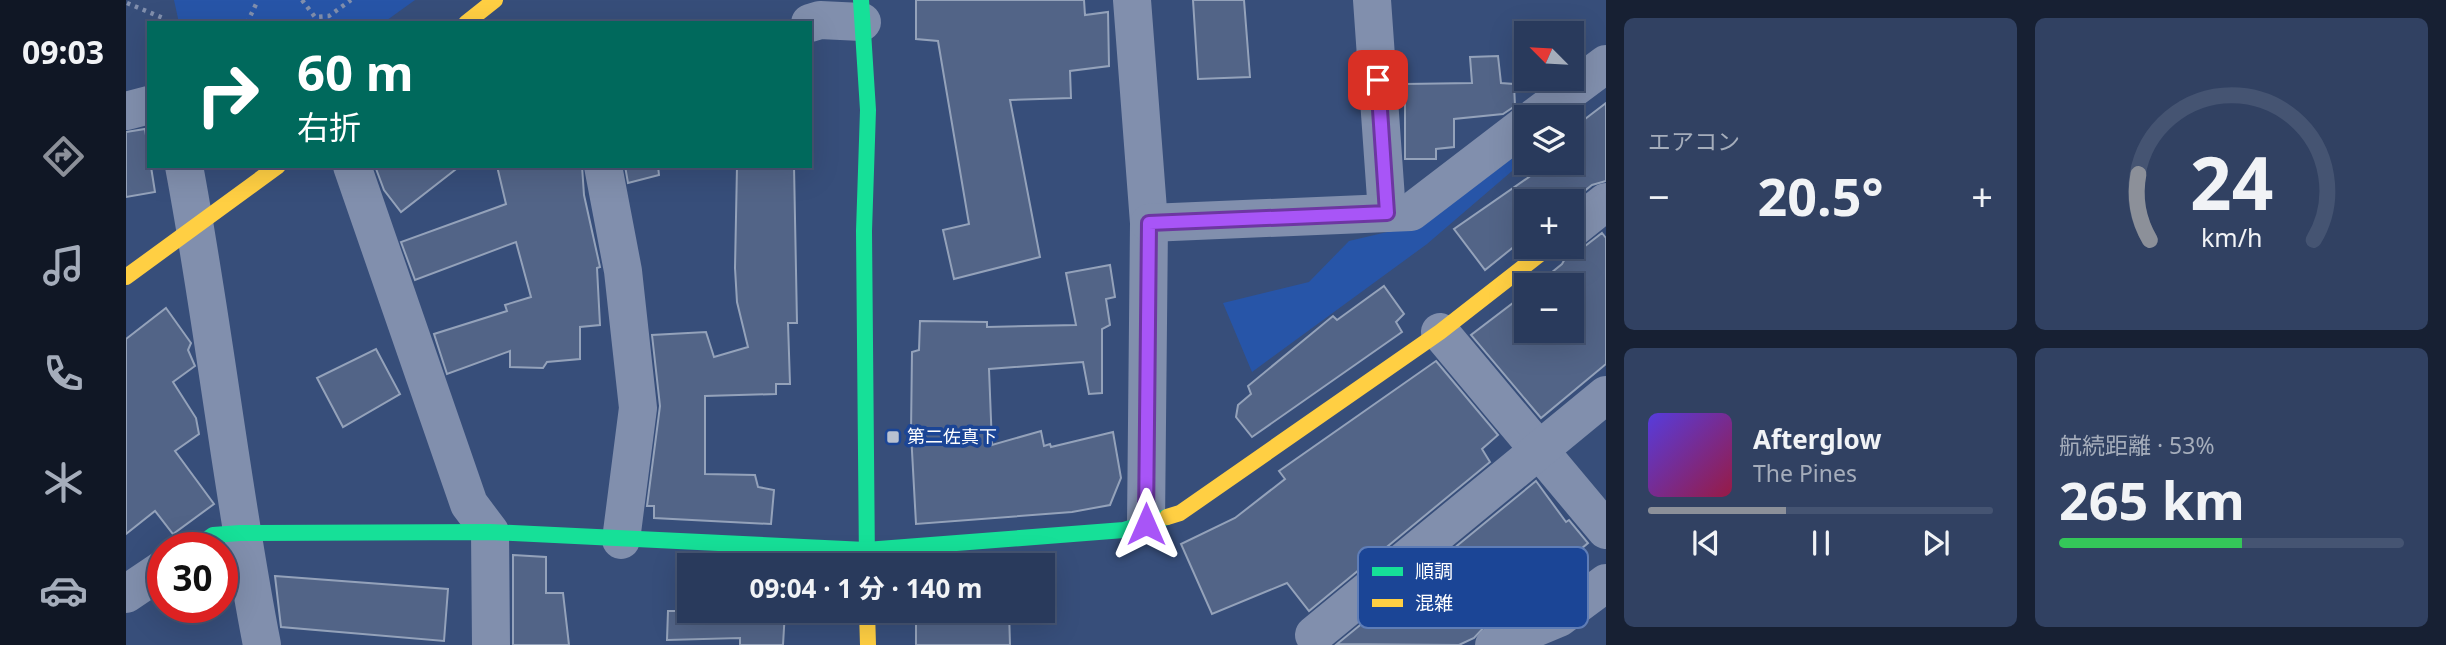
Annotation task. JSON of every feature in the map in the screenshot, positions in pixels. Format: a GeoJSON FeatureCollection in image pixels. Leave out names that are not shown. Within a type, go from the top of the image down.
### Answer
{"type":"FeatureCollection","features":[{"type":"Feature","properties":{"kind":"street"},"geometry":{"type":"LineString","coordinates":[[469,21],[495,0]]}},
{"type":"Feature","properties":{"kind":"street"},"geometry":{"type":"LineString","coordinates":[[1132,0],[1149,223],[1146,524]]}},
{"type":"Feature","properties":{"kind":"street"},"geometry":{"type":"LineString","coordinates":[[1372,0],[1387,213]]}},
{"type":"Feature","properties":{"kind":"street"},"geometry":{"type":"LineString","coordinates":[[812,22],[861,11],[868,110],[864,231],[866,553]]}},
{"type":"Feature","properties":{"kind":"street"},"geometry":{"type":"LineString","coordinates":[[1551,105],[1606,64]]}},
{"type":"Feature","properties":{"kind":"street"},"geometry":{"type":"LineString","coordinates":[[126,111],[147,106]]}},
{"type":"Feature","properties":{"kind":"street"},"geometry":{"type":"LineString","coordinates":[[1149,223],[1410,212],[1514,133]]}},
{"type":"Feature","properties":{"kind":"street"},"geometry":{"type":"LineString","coordinates":[[184,168],[240,533],[262,645]]}},
{"type":"Feature","properties":{"kind":"street"},"geometry":{"type":"LineString","coordinates":[[126,277],[275,168]]}},
{"type":"Feature","properties":{"kind":"street"},"geometry":{"type":"LineString","coordinates":[[353,168],[469,504],[490,532],[491,645]]}},
{"type":"Feature","properties":{"kind":"street"},"geometry":{"type":"LineString","coordinates":[[603,168],[623,271],[638,408],[621,540]]}},
{"type":"Feature","properties":{"kind":"street"},"geometry":{"type":"LineString","coordinates":[[1584,219],[1606,201]]}},
{"type":"Feature","properties":{"kind":"street"},"geometry":{"type":"LineString","coordinates":[[904,553],[1124,530],[1180,513],[1440,332],[1534,259]]}},
{"type":"Feature","properties":{"kind":"street"},"geometry":{"type":"LineString","coordinates":[[1440,332],[1606,530]]}},
{"type":"Feature","properties":{"kind":"street"},"geometry":{"type":"LineString","coordinates":[[1421,547],[1606,395]]}},
{"type":"Feature","properties":{"kind":"street"},"geometry":{"type":"LineString","coordinates":[[240,533],[490,532],[808,553]]}},
{"type":"Feature","properties":{"kind":"street"},"geometry":{"type":"LineString","coordinates":[[126,594],[147,580]]}},
{"type":"Feature","properties":{"kind":"street"},"geometry":{"type":"LineString","coordinates":[[1588,604],[1606,583]]}},
{"type":"Feature","properties":{"kind":"street"},"geometry":{"type":"LineString","coordinates":[[1314,635],[1358,599]]}},
{"type":"Feature","properties":{"kind":"street"},"geometry":{"type":"LineString","coordinates":[[867,623],[868,645]]}},
{"type":"Feature","properties":{"kind":"street"},"geometry":{"type":"LineString","coordinates":[[1494,645],[1563,632]]}},
{"type":"Feature","properties":{"kind":"path"},"geometry":{"type":"LineString","coordinates":[[248,21],[258,0]]}},
{"type":"Feature","properties":{"kind":"path"},"geometry":{"type":"LineString","coordinates":[[302,0],[314,17],[329,16],[351,0]]}},
{"type":"Feature","properties":{"kind":"path"},"geometry":{"type":"LineString","coordinates":[[127,3],[163,18],[163,21]]}},
{"type":"Feature","properties":{"kind":"shaded area"},"geometry":{"type":"Polygon","coordinates":[[[174,0],[415,0],[386,21],[179,21],[174,0]]]}},
{"type":"Feature","properties":{"kind":"shaded area"},"geometry":{"type":"Polygon","coordinates":[[[1514,154],[1514,169],[1427,244],[1252,372],[1223,303],[1309,282],[1349,241],[1417,225],[1514,154]]]}},
{"type":"Feature","properties":{"kind":"building"},"geometry":{"type":"Polygon","coordinates":[[[916,0],[1084,0],[1085,15],[1108,12],[1109,66],[1070,71],[1071,98],[1010,100],[1040,257],[954,279],[943,230],[969,224],[938,41],[916,39],[916,0]]]}},
{"type":"Feature","properties":{"kind":"building"},"geometry":{"type":"Polygon","coordinates":[[[1193,0],[1244,0],[1250,77],[1198,79],[1193,0]]]}},
{"type":"Feature","properties":{"kind":"building"},"geometry":{"type":"Polygon","coordinates":[[[1498,56],[1501,83],[1514,84],[1514,107],[1503,114],[1454,119],[1454,147],[1436,149],[1436,159],[1405,159],[1405,84],[1472,83],[1470,57],[1498,56]]]}},
{"type":"Feature","properties":{"kind":"building"},"geometry":{"type":"Polygon","coordinates":[[[1606,103],[1606,181],[1592,185],[1584,191],[1584,189],[1514,189],[1514,247],[1485,270],[1454,229],[1529,177],[1528,175],[1584,175],[1584,120],[1606,103]]]}},
{"type":"Feature","properties":{"kind":"building"},"geometry":{"type":"Polygon","coordinates":[[[145,129],[147,168],[151,168],[155,192],[126,197],[126,132],[145,129]]]}},
{"type":"Feature","properties":{"kind":"building"},"geometry":{"type":"Polygon","coordinates":[[[376,168],[457,168],[401,212],[384,190],[376,168]]]}},
{"type":"Feature","properties":{"kind":"building"},"geometry":{"type":"Polygon","coordinates":[[[497,168],[582,168],[584,195],[600,267],[597,268],[600,325],[580,327],[580,359],[547,362],[543,368],[510,367],[510,351],[447,374],[434,334],[507,311],[505,305],[531,297],[516,242],[415,280],[401,242],[506,204],[497,168]]]}},
{"type":"Feature","properties":{"kind":"building"},"geometry":{"type":"Polygon","coordinates":[[[625,168],[658,168],[659,175],[628,183],[625,168]]]}},
{"type":"Feature","properties":{"kind":"building"},"geometry":{"type":"Polygon","coordinates":[[[737,168],[794,168],[797,323],[788,323],[790,384],[776,384],[776,394],[705,396],[705,474],[755,475],[758,487],[774,490],[771,524],[654,518],[654,506],[647,506],[660,406],[652,335],[706,332],[714,357],[748,347],[737,302],[737,168]]]}},
{"type":"Feature","properties":{"kind":"building"},"geometry":{"type":"Polygon","coordinates":[[[1602,233],[1606,238],[1606,364],[1541,418],[1471,335],[1514,302],[1514,343],[1584,343],[1584,273],[1551,273],[1565,259],[1584,259],[1585,246],[1602,233]]]}},
{"type":"Feature","properties":{"kind":"building"},"geometry":{"type":"Polygon","coordinates":[[[1110,265],[1115,297],[1106,299],[1110,325],[1102,329],[1102,393],[1089,394],[1083,362],[989,369],[992,445],[1041,431],[1044,446],[1050,444],[1051,447],[1113,432],[1121,478],[1110,505],[1072,512],[916,524],[911,433],[912,352],[919,350],[920,321],[987,322],[987,327],[1076,325],[1066,273],[1110,265]]]}},
{"type":"Feature","properties":{"kind":"building"},"geometry":{"type":"Polygon","coordinates":[[[1384,286],[1404,314],[1396,322],[1402,332],[1252,437],[1236,417],[1238,405],[1251,394],[1248,386],[1333,316],[1337,320],[1384,286]]]}},
{"type":"Feature","properties":{"kind":"building"},"geometry":{"type":"Polygon","coordinates":[[[166,308],[191,343],[188,350],[195,366],[173,382],[196,418],[199,434],[175,451],[214,504],[176,532],[171,532],[155,511],[126,534],[126,339],[166,308]]]}},
{"type":"Feature","properties":{"kind":"building"},"geometry":{"type":"Polygon","coordinates":[[[376,349],[400,394],[343,427],[317,378],[376,349]]]}},
{"type":"Feature","properties":{"kind":"building"},"geometry":{"type":"Polygon","coordinates":[[[1436,361],[1498,435],[1482,449],[1490,462],[1387,547],[1358,547],[1358,571],[1309,611],[1287,583],[1212,614],[1181,544],[1235,518],[1285,479],[1279,471],[1436,361]]]}},
{"type":"Feature","properties":{"kind":"building"},"geometry":{"type":"Polygon","coordinates":[[[1536,481],[1566,522],[1569,520],[1588,543],[1583,547],[1455,547],[1536,481]]]}},
{"type":"Feature","properties":{"kind":"building"},"geometry":{"type":"Polygon","coordinates":[[[513,555],[546,557],[546,593],[563,593],[569,645],[513,645],[513,555]]]}},
{"type":"Feature","properties":{"kind":"building"},"geometry":{"type":"Polygon","coordinates":[[[275,576],[448,589],[444,641],[281,627],[275,576]]]}},
{"type":"Feature","properties":{"kind":"building"},"geometry":{"type":"Polygon","coordinates":[[[668,611],[677,611],[677,623],[784,623],[783,645],[740,645],[740,638],[667,640],[668,611]]]}},
{"type":"Feature","properties":{"kind":"building"},"geometry":{"type":"Polygon","coordinates":[[[916,623],[1009,623],[1010,645],[916,645],[916,623]]]}},
{"type":"Feature","properties":{"kind":"building"},"geometry":{"type":"Polygon","coordinates":[[[1358,627],[1483,628],[1474,638],[1459,645],[1337,644],[1358,627]]]}},
{"type":"Feature","properties":{"kind":"traffic: fast"},"geometry":{"type":"LineString","coordinates":[[861,0],[868,110],[864,231],[867,553]]}},
{"type":"Feature","properties":{"kind":"traffic: fast"},"geometry":{"type":"LineString","coordinates":[[238,533],[490,532],[866,550],[1124,530],[1167,517]]}},
{"type":"Feature","properties":{"kind":"traffic: slow"},"geometry":{"type":"LineString","coordinates":[[469,21],[495,0]]}},
{"type":"Feature","properties":{"kind":"traffic: slow"},"geometry":{"type":"LineString","coordinates":[[126,277],[275,168]]}},
{"type":"Feature","properties":{"kind":"traffic: slow"},"geometry":{"type":"LineString","coordinates":[[1167,517],[1180,513],[1440,332],[1534,259]]}},
{"type":"Feature","properties":{"kind":"traffic: slow"},"geometry":{"type":"LineString","coordinates":[[867,623],[868,645]]}},
{"type":"Feature","properties":{"kind":"place","name":"第二佐真下"},"geometry":{"type":"Point","coordinates":[893,437]}},
{"type":"Feature","properties":{"kind":"route"},"geometry":{"type":"LineString","coordinates":[[1146,524],[1149,223],[1387,213],[1378,80]]}}]}
